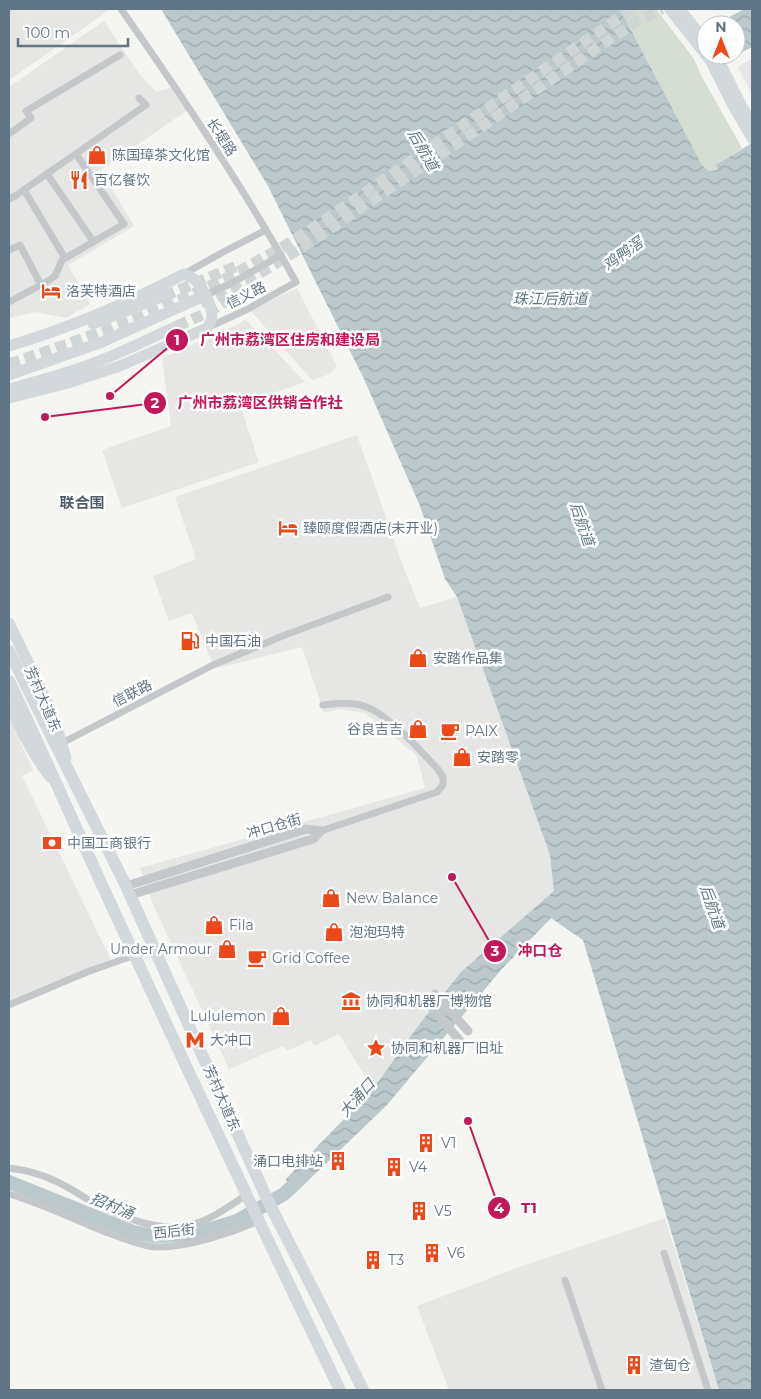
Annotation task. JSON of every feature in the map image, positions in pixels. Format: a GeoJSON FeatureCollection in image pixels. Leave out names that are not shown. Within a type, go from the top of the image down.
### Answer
{"type":"FeatureCollection","features":[{"type":"Feature","properties":{"kind":"highway","name":"芳村大道东"},"geometry":{"type":"LineString","coordinates":[[9,652],[128,891],[269,1204],[363,1390]]}},
{"type":"Feature","properties":{"kind":"highway","name":"芳村大道东"},"geometry":{"type":"LineString","coordinates":[[9,681],[38,740],[56,784],[253,1210],[340,1390]]}},
{"type":"Feature","properties":{"kind":"main road"},"geometry":{"type":"LineString","coordinates":[[669,9],[694,33]]}},
{"type":"Feature","properties":{"kind":"main road"},"geometry":{"type":"LineString","coordinates":[[680,9],[752,139]]}},
{"type":"Feature","properties":{"kind":"main road"},"geometry":{"type":"LineString","coordinates":[[722,65],[742,107],[752,123]]}},
{"type":"Feature","properties":{"kind":"main road"},"geometry":{"type":"LineString","coordinates":[[9,346],[74,324],[184,274],[195,280],[206,295],[211,306],[211,321],[206,328],[120,366],[68,383],[9,398]]}},
{"type":"Feature","properties":{"kind":"main road"},"geometry":{"type":"LineString","coordinates":[[9,375],[102,342],[206,295]]}},
{"type":"Feature","properties":{"kind":"main road"},"geometry":{"type":"LineString","coordinates":[[9,353],[40,344],[164,296]]}},
{"type":"Feature","properties":{"kind":"main road"},"geometry":{"type":"LineString","coordinates":[[9,389],[87,366],[177,326]]}},
{"type":"Feature","properties":{"kind":"main road","name":"芳村大道东"},"geometry":{"type":"LineString","coordinates":[[9,623],[52,714],[71,777]]}},
{"type":"Feature","properties":{"kind":"main road","name":"芳村大道东"},"geometry":{"type":"LineString","coordinates":[[9,705],[28,745],[56,784]]}},
{"type":"Feature","properties":{"kind":"street","name":"长堤路"},"geometry":{"type":"LineString","coordinates":[[121,9],[186,105],[266,230],[296,282]]}},
{"type":"Feature","properties":{"kind":"street"},"geometry":{"type":"LineString","coordinates":[[9,134],[31,118],[26,111],[120,55]]}},
{"type":"Feature","properties":{"kind":"street"},"geometry":{"type":"LineString","coordinates":[[9,199],[146,105],[139,98]]}},
{"type":"Feature","properties":{"kind":"street"},"geometry":{"type":"LineString","coordinates":[[9,302],[55,276],[62,260],[124,224],[76,154]]}},
{"type":"Feature","properties":{"kind":"street"},"geometry":{"type":"LineString","coordinates":[[47,174],[94,241]]}},
{"type":"Feature","properties":{"kind":"street"},"geometry":{"type":"LineString","coordinates":[[24,190],[65,258]]}},
{"type":"Feature","properties":{"kind":"street"},"geometry":{"type":"LineString","coordinates":[[184,274],[266,230]]}},
{"type":"Feature","properties":{"kind":"street"},"geometry":{"type":"LineString","coordinates":[[9,250],[20,245],[41,284]]}},
{"type":"Feature","properties":{"kind":"street"},"geometry":{"type":"LineString","coordinates":[[206,295],[232,283],[281,255]]}},
{"type":"Feature","properties":{"kind":"street","name":"信义路"},"geometry":{"type":"LineString","coordinates":[[206,328],[246,310],[296,282]]}},
{"type":"Feature","properties":{"kind":"street","name":"信联路"},"geometry":{"type":"LineString","coordinates":[[62,743],[213,665],[285,635],[388,597]]}},
{"type":"Feature","properties":{"kind":"street"},"geometry":{"type":"LineString","coordinates":[[321,831],[437,792],[443,785],[443,776],[437,768],[389,720],[365,706],[340,702],[323,705]]}},
{"type":"Feature","properties":{"kind":"street","name":"冲口仓街"},"geometry":{"type":"LineString","coordinates":[[128,891],[314,839],[321,831]]}},
{"type":"Feature","properties":{"kind":"street"},"geometry":{"type":"LineString","coordinates":[[11,1004],[87,972],[135,955]]}},
{"type":"Feature","properties":{"kind":"street"},"geometry":{"type":"LineString","coordinates":[[435,994],[468,1031]]}},
{"type":"Feature","properties":{"kind":"street"},"geometry":{"type":"LineString","coordinates":[[428,1003],[460,1041]]}},
{"type":"Feature","properties":{"kind":"street"},"geometry":{"type":"LineString","coordinates":[[9,1168],[55,1180],[106,1209],[126,1218],[152,1225],[181,1227],[253,1210]]}},
{"type":"Feature","properties":{"kind":"street","name":"西后街"},"geometry":{"type":"LineString","coordinates":[[9,1194],[122,1238],[156,1247],[177,1245],[240,1230],[253,1210]]}},
{"type":"Feature","properties":{"kind":"street"},"geometry":{"type":"LineString","coordinates":[[664,1253],[708,1390]]}},
{"type":"Feature","properties":{"kind":"street"},"geometry":{"type":"LineString","coordinates":[[565,1280],[602,1390]]}},
{"type":"Feature","properties":{"kind":"shaded area"},"geometry":{"type":"Polygon","coordinates":[[[9,9],[108,9],[9,80],[9,9]]]}},
{"type":"Feature","properties":{"kind":"shaded area"},"geometry":{"type":"Polygon","coordinates":[[[620,9],[656,9],[694,59],[702,77],[742,148],[717,165],[718,170],[709,171],[702,165],[620,9]]]}},
{"type":"Feature","properties":{"kind":"shaded area"},"geometry":{"type":"Polygon","coordinates":[[[104,21],[140,75],[156,92],[174,87],[189,109],[101,170],[134,226],[68,265],[90,304],[66,318],[36,312],[9,318],[9,87],[104,21]]]}},
{"type":"Feature","properties":{"kind":"shaded area"},"geometry":{"type":"Polygon","coordinates":[[[752,59],[752,95],[738,67],[746,65],[746,62],[752,59]]]}},
{"type":"Feature","properties":{"kind":"shaded area"},"geometry":{"type":"Polygon","coordinates":[[[297,288],[337,366],[330,374],[312,380],[250,310],[297,288]]]}},
{"type":"Feature","properties":{"kind":"shaded area"},"geometry":{"type":"Polygon","coordinates":[[[245,319],[305,382],[240,405],[259,462],[122,508],[102,450],[171,426],[162,358],[239,324],[245,319]]]}},
{"type":"Feature","properties":{"kind":"shaded area"},"geometry":{"type":"Polygon","coordinates":[[[357,435],[403,566],[420,608],[457,597],[550,855],[555,891],[461,972],[421,1022],[373,1089],[339,1034],[314,1046],[311,1040],[287,1051],[283,1046],[229,1069],[152,902],[140,868],[425,788],[417,756],[365,713],[340,709],[324,713],[302,647],[218,668],[213,665],[192,613],[169,621],[153,576],[196,559],[175,497],[357,435]]]}},
{"type":"Feature","properties":{"kind":"shaded area"},"geometry":{"type":"Polygon","coordinates":[[[9,717],[33,770],[22,776],[111,960],[9,1003],[9,717]]]}},
{"type":"Feature","properties":{"kind":"shaded area"},"geometry":{"type":"Polygon","coordinates":[[[665,1218],[719,1390],[449,1390],[417,1306],[519,1267],[665,1218]]]}},
{"type":"Feature","properties":{"kind":"water","name":"珠江后航道"},"geometry":{"type":"Polygon","coordinates":[[[161,9],[620,9],[702,165],[709,171],[718,170],[716,165],[752,143],[752,1390],[719,1390],[583,940],[551,918],[501,970],[386,1106],[292,1196],[286,1179],[373,1089],[421,1022],[461,972],[554,891],[550,855],[457,597],[445,579],[420,506],[364,379],[268,186],[161,9]]]}},
{"type":"Feature","properties":{"kind":"water"},"geometry":{"type":"Polygon","coordinates":[[[744,9],[752,9],[752,47],[746,50],[746,15],[733,15],[744,9]]]}},
{"type":"Feature","properties":{"kind":"waterway","name":"招村涌"},"geometry":{"type":"LineString","coordinates":[[9,1182],[133,1232],[153,1236],[192,1235],[237,1221],[284,1194],[302,1177]]}},
{"type":"Feature","properties":{"kind":"tunnel"},"geometry":{"type":"LineString","coordinates":[[9,364],[146,315],[229,277],[286,245],[632,9]]}},
{"type":"Feature","properties":{"kind":"tunnel"},"geometry":{"type":"LineString","coordinates":[[201,303],[247,280],[292,254],[635,22],[662,9]]}},
{"type":"Feature","properties":{"kind":"tunnel"},"geometry":{"type":"LineString","coordinates":[[164,296],[237,266]]}},
{"type":"Feature","properties":{"kind":"tunnel"},"geometry":{"type":"LineString","coordinates":[[177,326],[209,312],[249,286]]}},
{"type":"Feature","properties":{"kind":"place","name":"陈国璋茶文化馆"},"geometry":{"type":"Point","coordinates":[97,155]}},
{"type":"Feature","properties":{"kind":"place","name":"百亿餐饮"},"geometry":{"type":"Point","coordinates":[79,180]}},
{"type":"Feature","properties":{"kind":"place","name":"洛芙特酒店"},"geometry":{"type":"Point","coordinates":[51,291]}},
{"type":"Feature","properties":{"kind":"place","name":"广州市荔湾区住房和建设局"},"geometry":{"type":"Point","coordinates":[110,396]}},
{"type":"Feature","properties":{"kind":"place","name":"广州市荔湾区供销合作社"},"geometry":{"type":"Point","coordinates":[45,417]}},
{"type":"Feature","properties":{"kind":"place","name":"臻颐度假酒店(未开业)"},"geometry":{"type":"Point","coordinates":[288,528]}},
{"type":"Feature","properties":{"kind":"place","name":"中国石油"},"geometry":{"type":"Point","coordinates":[190,641]}},
{"type":"Feature","properties":{"kind":"place","name":"安踏作品集"},"geometry":{"type":"Point","coordinates":[418,658]}},
{"type":"Feature","properties":{"kind":"place","name":"谷良吉吉"},"geometry":{"type":"Point","coordinates":[418,729]}},
{"type":"Feature","properties":{"kind":"place","name":"PAIX"},"geometry":{"type":"Point","coordinates":[450,731]}},
{"type":"Feature","properties":{"kind":"place","name":"安踏零"},"geometry":{"type":"Point","coordinates":[462,757]}},
{"type":"Feature","properties":{"kind":"place","name":"中国工商银行"},"geometry":{"type":"Point","coordinates":[52,843]}},
{"type":"Feature","properties":{"kind":"place","name":"冲口仓"},"geometry":{"type":"Point","coordinates":[452,877]}},
{"type":"Feature","properties":{"kind":"place","name":"New Balance"},"geometry":{"type":"Point","coordinates":[331,898]}},
{"type":"Feature","properties":{"kind":"place","name":"Fila"},"geometry":{"type":"Point","coordinates":[214,925]}},
{"type":"Feature","properties":{"kind":"place","name":"泡泡玛特"},"geometry":{"type":"Point","coordinates":[334,932]}},
{"type":"Feature","properties":{"kind":"place","name":"Under Armour"},"geometry":{"type":"Point","coordinates":[227,949]}},
{"type":"Feature","properties":{"kind":"place","name":"Grid Coffee"},"geometry":{"type":"Point","coordinates":[257,958]}},
{"type":"Feature","properties":{"kind":"place","name":"协同和机器厂博物馆"},"geometry":{"type":"Point","coordinates":[351,1001]}},
{"type":"Feature","properties":{"kind":"place","name":"Lululemon"},"geometry":{"type":"Point","coordinates":[281,1016]}},
{"type":"Feature","properties":{"kind":"place","name":"大冲口"},"geometry":{"type":"Point","coordinates":[195,1040]}},
{"type":"Feature","properties":{"kind":"place","name":"协同和机器厂旧址"},"geometry":{"type":"Point","coordinates":[376,1048]}},
{"type":"Feature","properties":{"kind":"place","name":"T1"},"geometry":{"type":"Point","coordinates":[468,1121]}},
{"type":"Feature","properties":{"kind":"place","name":"V1"},"geometry":{"type":"Point","coordinates":[426,1143]}},
{"type":"Feature","properties":{"kind":"place","name":"涌口电排站"},"geometry":{"type":"Point","coordinates":[338,1161]}},
{"type":"Feature","properties":{"kind":"place","name":"V4"},"geometry":{"type":"Point","coordinates":[394,1167]}},
{"type":"Feature","properties":{"kind":"place","name":"V5"},"geometry":{"type":"Point","coordinates":[419,1211]}},
{"type":"Feature","properties":{"kind":"place","name":"V6"},"geometry":{"type":"Point","coordinates":[432,1253]}},
{"type":"Feature","properties":{"kind":"place","name":"T3"},"geometry":{"type":"Point","coordinates":[373,1260]}},
{"type":"Feature","properties":{"kind":"place","name":"渣甸仓"},"geometry":{"type":"Point","coordinates":[634,1365]}},
{"type":"Feature","properties":{"kind":"district","name":"联合围"},"geometry":{"type":"Point","coordinates":[82,503]}},
{"type":"Feature","properties":{"kind":"water label","name":"后航道"},"geometry":{"type":"Point","coordinates":[423,150]}},
{"type":"Feature","properties":{"kind":"water label","name":"鸡鸭滘"},"geometry":{"type":"Point","coordinates":[623,254]}},
{"type":"Feature","properties":{"kind":"water label","name":"后航道"},"geometry":{"type":"Point","coordinates":[582,524]}},
{"type":"Feature","properties":{"kind":"water label","name":"后航道"},"geometry":{"type":"Point","coordinates":[712,907]}},
{"type":"Feature","properties":{"kind":"water label","name":"大涌口"},"geometry":{"type":"Point","coordinates":[357,1098]}}]}
